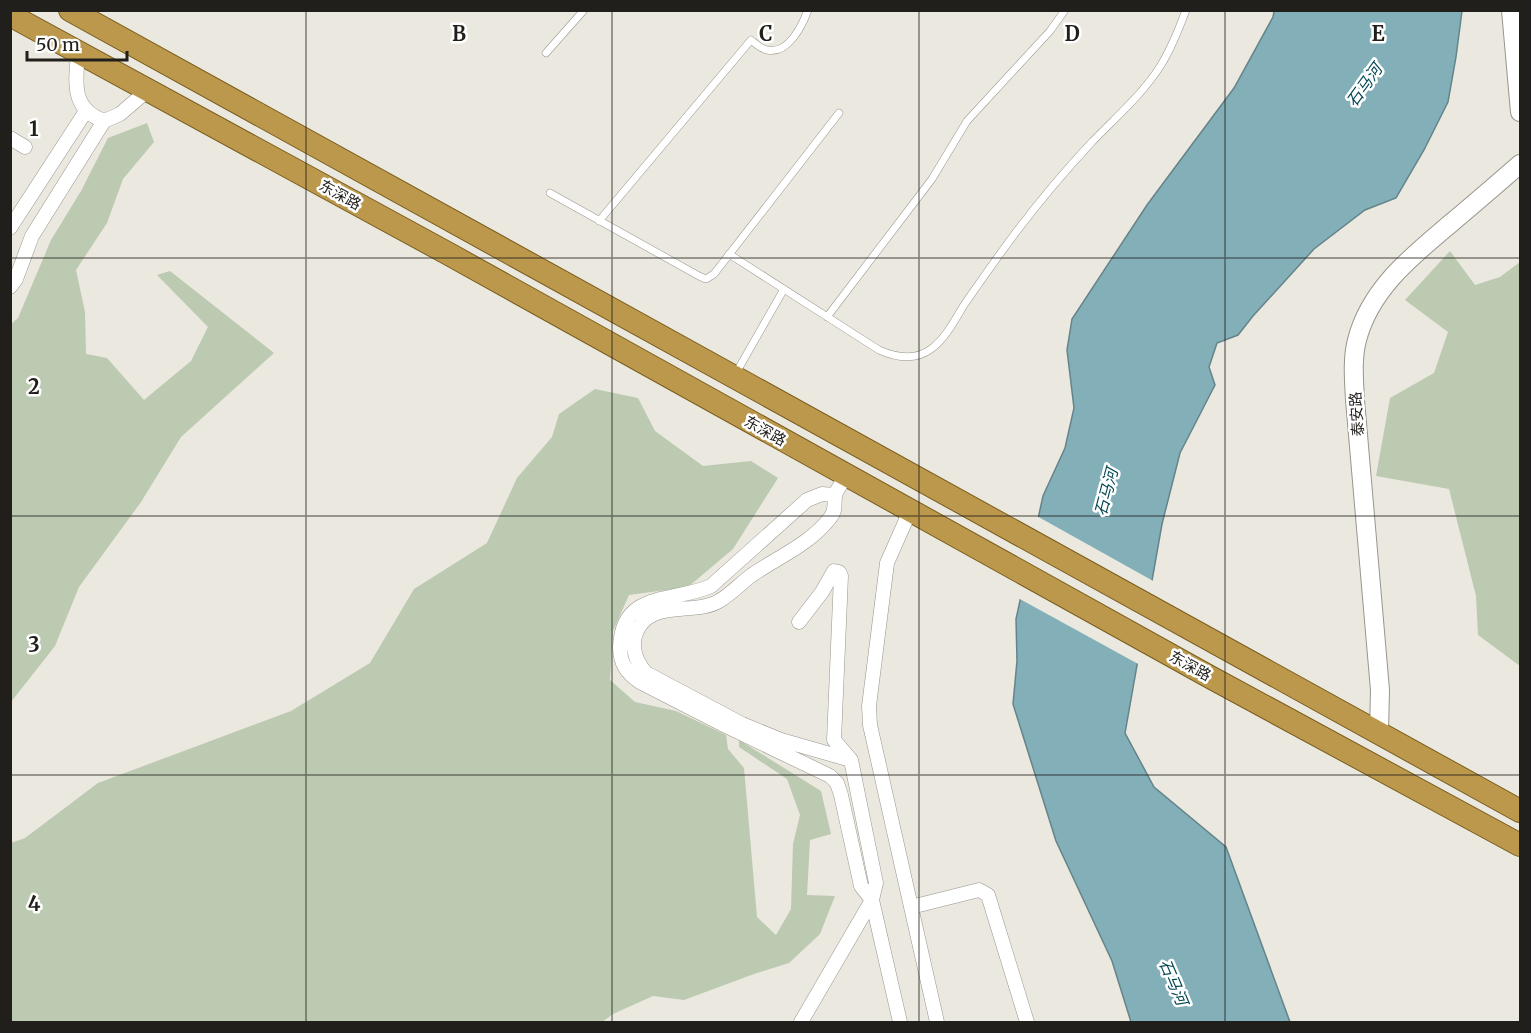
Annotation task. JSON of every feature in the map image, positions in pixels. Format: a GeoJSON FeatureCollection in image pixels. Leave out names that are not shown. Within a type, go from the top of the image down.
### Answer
{"type":"FeatureCollection","features":[{"type":"Feature","properties":{"kind":"highway","name":"东深路"},"geometry":{"type":"LineString","coordinates":[[70,10],[1521,811]]}},
{"type":"Feature","properties":{"kind":"highway","name":"东深路"},"geometry":{"type":"LineString","coordinates":[[10,15],[457,259],[841,485],[910,511],[1521,845]]}},
{"type":"Feature","properties":{"kind":"street"},"geometry":{"type":"LineString","coordinates":[[1511,10],[1521,112]]}},
{"type":"Feature","properties":{"kind":"street"},"geometry":{"type":"LineString","coordinates":[[78,52],[78,96],[86,111],[104,121]]}},
{"type":"Feature","properties":{"kind":"street"},"geometry":{"type":"LineString","coordinates":[[10,287],[16,279],[32,236],[104,121],[120,114],[148,90]]}},
{"type":"Feature","properties":{"kind":"street"},"geometry":{"type":"LineString","coordinates":[[32,236],[13,225],[86,111]]}},
{"type":"Feature","properties":{"kind":"street"},"geometry":{"type":"LineString","coordinates":[[10,138],[25,147]]}},
{"type":"Feature","properties":{"kind":"street","name":"泰安路"},"geometry":{"type":"LineString","coordinates":[[1379,732],[1380,690],[1355,400],[1354,370],[1357,341],[1367,313],[1383,287],[1402,266],[1521,164]]}},
{"type":"Feature","properties":{"kind":"street"},"geometry":{"type":"LineString","coordinates":[[841,485],[831,518],[802,544],[749,577],[721,600],[710,605],[651,615],[639,626],[635,637],[634,653],[638,665],[646,673],[742,724],[781,740],[851,760]]}},
{"type":"Feature","properties":{"kind":"street"},"geometry":{"type":"LineString","coordinates":[[841,485],[807,500],[711,586],[698,592],[648,601],[635,609],[625,622],[620,652],[624,668],[640,682],[830,776],[837,783],[861,886],[872,900],[900,1023]]}},
{"type":"Feature","properties":{"kind":"street"},"geometry":{"type":"LineString","coordinates":[[910,511],[887,563],[869,706],[870,725],[937,1023]]}},
{"type":"Feature","properties":{"kind":"street"},"geometry":{"type":"LineString","coordinates":[[799,622],[822,592],[831,574],[834,571],[839,572],[841,576],[834,740],[851,760],[876,883],[872,900],[801,1023]]}},
{"type":"Feature","properties":{"kind":"street"},"geometry":{"type":"LineString","coordinates":[[912,907],[979,890],[988,896],[1027,1023]]}},
{"type":"Feature","properties":{"kind":"lane"},"geometry":{"type":"LineString","coordinates":[[546,53],[584,10]]}},
{"type":"Feature","properties":{"kind":"lane"},"geometry":{"type":"LineString","coordinates":[[599,221],[751,40],[764,50],[774,51],[783,48],[795,35],[808,10]]}},
{"type":"Feature","properties":{"kind":"lane"},"geometry":{"type":"LineString","coordinates":[[827,317],[932,179],[967,121],[1050,31],[1065,10]]}},
{"type":"Feature","properties":{"kind":"lane"},"geometry":{"type":"LineString","coordinates":[[729,254],[879,350],[891,355],[919,355],[931,349],[943,337],[1023,223],[1160,66],[1177,37],[1186,10]]}},
{"type":"Feature","properties":{"kind":"lane"},"geometry":{"type":"LineString","coordinates":[[550,193],[702,278],[710,277],[839,113]]}},
{"type":"Feature","properties":{"kind":"lane"},"geometry":{"type":"LineString","coordinates":[[734,377],[784,289]]}},
{"type":"Feature","properties":{"kind":"green space"},"geometry":{"type":"Polygon","coordinates":[[[147,123],[154,142],[123,179],[107,223],[76,270],[85,312],[86,354],[107,358],[144,400],[191,361],[208,327],[157,275],[170,271],[274,353],[181,437],[141,502],[79,587],[55,646],[11,702],[11,324],[18,318],[51,240],[81,191],[108,138],[147,123]]]}},
{"type":"Feature","properties":{"kind":"green space"},"geometry":{"type":"Polygon","coordinates":[[[1450,251],[1475,285],[1500,277],[1520,262],[1520,666],[1478,635],[1476,596],[1449,489],[1376,476],[1390,398],[1434,373],[1448,332],[1405,300],[1450,251]]]}},
{"type":"Feature","properties":{"kind":"green space"},"geometry":{"type":"Polygon","coordinates":[[[595,389],[638,398],[655,431],[703,466],[751,461],[778,478],[733,549],[688,587],[629,595],[613,631],[610,680],[635,702],[676,711],[726,735],[728,749],[744,768],[757,917],[776,935],[791,909],[793,844],[800,815],[787,779],[739,747],[739,740],[821,791],[831,834],[810,840],[807,895],[835,896],[820,934],[789,963],[684,1000],[653,996],[613,1014],[602,1022],[11,1022],[11,843],[25,838],[98,783],[291,711],[370,663],[414,589],[487,543],[517,478],[552,437],[559,414],[595,389]]]}},
{"type":"Feature","properties":{"kind":"water","name":"石马河"},"geometry":{"type":"Polygon","coordinates":[[[1274,11],[1462,11],[1448,102],[1396,198],[1365,210],[1314,249],[1238,335],[1217,343],[1209,367],[1215,385],[1180,453],[1162,524],[1125,733],[1154,787],[1226,847],[1290,1022],[1131,1022],[1112,961],[1056,841],[1013,704],[1017,661],[1016,619],[1043,496],[1065,448],[1074,408],[1067,350],[1072,319],[1147,205],[1234,88],[1273,17],[1274,11]]]}},
{"type":"Feature","properties":{"kind":"pier"},"geometry":{"type":"Polygon","coordinates":[[[1035,515],[1155,582],[1140,665],[1018,598],[1035,515]]]}}]}
